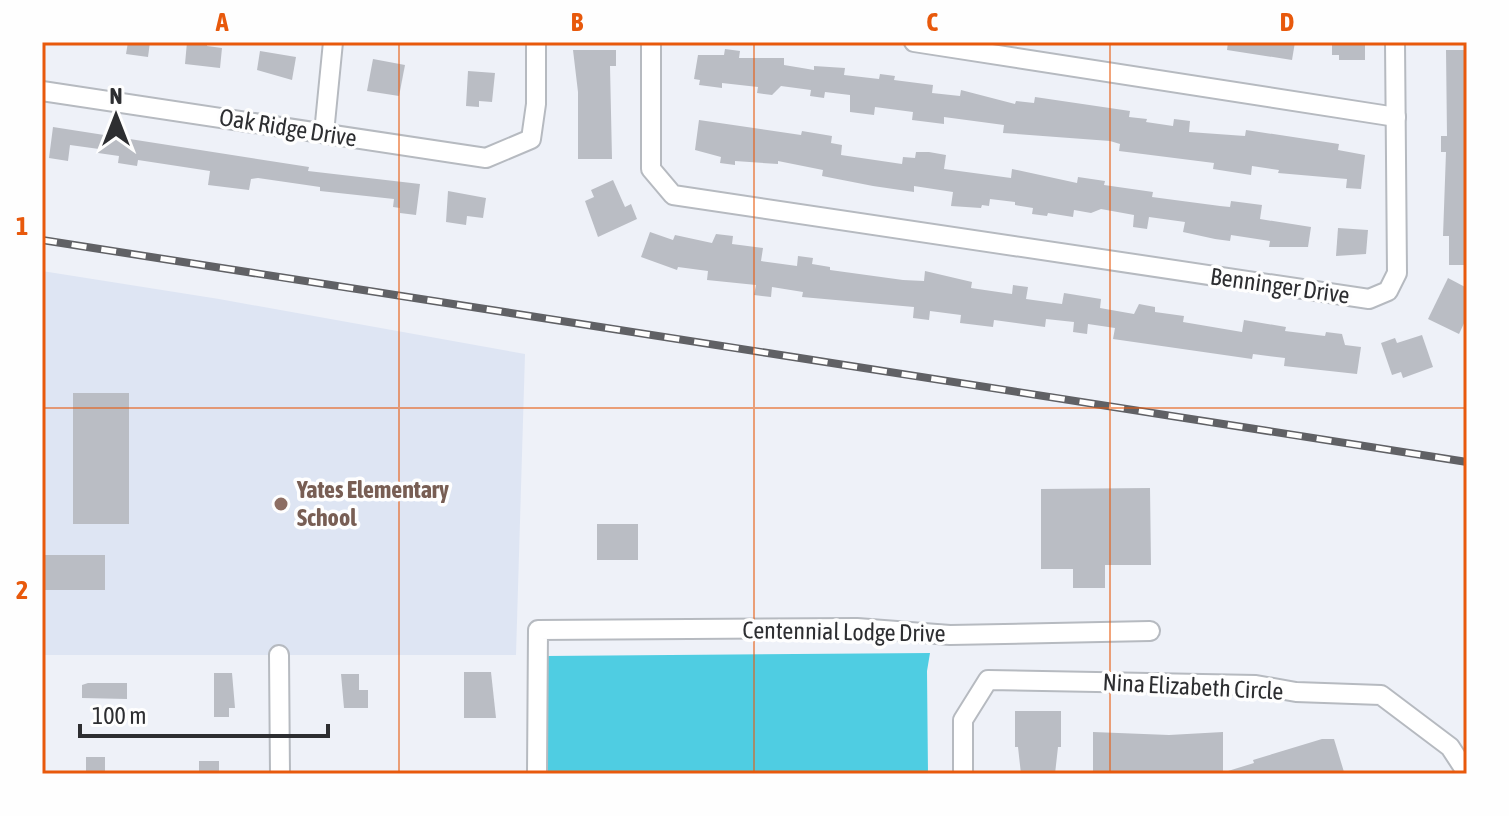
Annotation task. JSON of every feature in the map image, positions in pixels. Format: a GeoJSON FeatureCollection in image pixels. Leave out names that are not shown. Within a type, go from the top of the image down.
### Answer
{"type":"FeatureCollection","features":[{"type":"Feature","properties":{"kind":"street"},"geometry":{"type":"LineString","coordinates":[[324,133],[333,42]]}},
{"type":"Feature","properties":{"kind":"street","name":"Oak Ridge Drive"},"geometry":{"type":"LineString","coordinates":[[42,91],[486,158],[531,139],[536,104],[536,42]]}},
{"type":"Feature","properties":{"kind":"street","name":"Benninger Drive"},"geometry":{"type":"LineString","coordinates":[[651,42],[651,169],[673,195],[1369,299],[1388,291],[1397,273],[1395,42]]}},
{"type":"Feature","properties":{"kind":"street"},"geometry":{"type":"LineString","coordinates":[[914,42],[1396,117]]}},
{"type":"Feature","properties":{"kind":"street","name":"Centennial Lodge Drive"},"geometry":{"type":"LineString","coordinates":[[537,774],[538,630],[857,628],[950,635],[1150,631]]}},
{"type":"Feature","properties":{"kind":"street"},"geometry":{"type":"LineString","coordinates":[[279,655],[280,774]]}},
{"type":"Feature","properties":{"kind":"street","name":"Nina Elizabeth Circle"},"geometry":{"type":"LineString","coordinates":[[963,774],[963,720],[988,680],[1256,685],[1296,692],[1381,695],[1450,747],[1467,773]]}},
{"type":"Feature","properties":{"kind":"shaded area","name":"Yates Elementary School"},"geometry":{"type":"Polygon","coordinates":[[[42,271],[525,354],[516,655],[42,655],[42,271]]]}},
{"type":"Feature","properties":{"kind":"water"},"geometry":{"type":"Polygon","coordinates":[[[930,653],[927,671],[928,774],[545,774],[546,656],[930,653]]]}},
{"type":"Feature","properties":{"kind":"building"},"geometry":{"type":"Polygon","coordinates":[[[128,42],[150,42],[148,57],[126,54],[128,42]]]}},
{"type":"Feature","properties":{"kind":"building"},"geometry":{"type":"Polygon","coordinates":[[[187,42],[207,42],[207,46],[222,48],[220,68],[185,64],[187,42]]]}},
{"type":"Feature","properties":{"kind":"building"},"geometry":{"type":"Polygon","coordinates":[[[1228,42],[1295,42],[1292,60],[1227,50],[1228,42]]]}},
{"type":"Feature","properties":{"kind":"building"},"geometry":{"type":"Polygon","coordinates":[[[1332,42],[1365,42],[1365,60],[1339,60],[1339,55],[1332,55],[1332,42]]]}},
{"type":"Feature","properties":{"kind":"building"},"geometry":{"type":"Polygon","coordinates":[[[725,49],[740,51],[739,58],[784,58],[784,65],[814,70],[814,66],[845,68],[844,75],[879,79],[880,74],[895,76],[894,80],[933,85],[932,93],[960,96],[961,90],[1015,104],[1016,101],[1034,103],[1035,97],[1130,111],[1129,117],[1147,119],[1146,122],[1173,126],[1174,119],[1190,121],[1189,132],[1245,136],[1246,130],[1339,144],[1338,150],[1365,155],[1361,189],[1346,188],[1347,179],[1278,173],[1279,170],[1252,166],[1251,175],[1213,169],[1214,163],[1119,151],[1120,144],[1110,141],[1003,133],[1004,125],[944,117],[944,124],[912,120],[913,112],[875,107],[874,115],[850,112],[850,95],[825,92],[824,98],[810,96],[811,90],[781,86],[772,95],[757,93],[758,87],[722,83],[722,88],[699,85],[700,80],[694,79],[698,55],[724,55],[725,49]]]}},
{"type":"Feature","properties":{"kind":"building"},"geometry":{"type":"Polygon","coordinates":[[[573,50],[616,50],[616,66],[610,66],[612,159],[578,159],[578,92],[573,50]]]}},
{"type":"Feature","properties":{"kind":"building"},"geometry":{"type":"Polygon","coordinates":[[[1446,50],[1467,50],[1467,265],[1449,265],[1449,236],[1443,236],[1446,152],[1441,152],[1441,136],[1447,136],[1446,50]]]}},
{"type":"Feature","properties":{"kind":"building"},"geometry":{"type":"Polygon","coordinates":[[[260,51],[296,57],[292,80],[257,70],[260,51]]]}},
{"type":"Feature","properties":{"kind":"building"},"geometry":{"type":"Polygon","coordinates":[[[373,59],[405,65],[399,96],[367,91],[373,59]]]}},
{"type":"Feature","properties":{"kind":"building"},"geometry":{"type":"Polygon","coordinates":[[[468,71],[495,73],[492,102],[479,101],[479,107],[466,106],[468,71]]]}},
{"type":"Feature","properties":{"kind":"building"},"geometry":{"type":"Polygon","coordinates":[[[699,120],[801,135],[802,131],[832,136],[831,143],[842,145],[841,155],[902,164],[903,157],[915,158],[916,152],[929,152],[946,155],[944,169],[1011,178],[1012,169],[1077,183],[1078,177],[1105,181],[1104,185],[1153,192],[1152,197],[1230,207],[1231,201],[1262,205],[1260,219],[1311,227],[1308,247],[1269,247],[1270,241],[1231,235],[1230,241],[1215,239],[1183,232],[1185,222],[1149,217],[1147,229],[1133,227],[1134,215],[1101,209],[1091,213],[1074,210],[1073,217],[1032,214],[1033,208],[990,199],[989,206],[982,205],[981,208],[951,206],[953,192],[914,186],[914,192],[873,186],[822,176],[823,170],[778,161],[778,164],[720,163],[721,157],[695,150],[699,120]]]}},
{"type":"Feature","properties":{"kind":"building"},"geometry":{"type":"Polygon","coordinates":[[[53,127],[309,167],[308,171],[420,184],[416,215],[400,213],[400,208],[393,207],[394,199],[320,191],[320,187],[258,178],[251,179],[249,190],[208,185],[210,171],[138,160],[137,166],[118,163],[119,156],[98,153],[99,149],[70,145],[68,161],[49,158],[53,127]]]}},
{"type":"Feature","properties":{"kind":"building"},"geometry":{"type":"Polygon","coordinates":[[[613,180],[625,207],[631,204],[637,219],[598,237],[585,201],[594,197],[591,190],[613,180]]]}},
{"type":"Feature","properties":{"kind":"building"},"geometry":{"type":"Polygon","coordinates":[[[448,191],[486,198],[483,218],[467,216],[466,225],[446,222],[448,191]]]}},
{"type":"Feature","properties":{"kind":"building"},"geometry":{"type":"Polygon","coordinates":[[[1338,228],[1368,230],[1366,254],[1336,256],[1338,228]]]}},
{"type":"Feature","properties":{"kind":"building"},"geometry":{"type":"Polygon","coordinates":[[[650,232],[673,240],[675,235],[712,243],[716,234],[733,236],[732,244],[763,248],[761,261],[797,266],[798,256],[813,258],[812,264],[830,267],[830,270],[903,280],[924,281],[925,271],[972,282],[971,288],[1012,294],[1013,285],[1028,287],[1026,299],[1062,304],[1064,293],[1101,299],[1100,308],[1134,314],[1139,304],[1155,307],[1155,312],[1184,316],[1183,322],[1242,332],[1244,320],[1286,327],[1285,331],[1325,336],[1326,332],[1342,334],[1345,345],[1361,347],[1357,374],[1284,366],[1285,358],[1253,354],[1252,359],[1113,339],[1115,328],[1088,324],[1087,334],[1073,332],[1074,322],[1046,319],[1045,327],[994,320],[993,327],[960,323],[961,315],[930,311],[929,320],[913,318],[914,307],[802,297],[803,292],[772,287],[771,297],[754,295],[756,285],[707,280],[708,271],[678,267],[677,270],[641,257],[650,232]]]}},
{"type":"Feature","properties":{"kind":"building"},"geometry":{"type":"Polygon","coordinates":[[[1448,278],[1467,288],[1467,317],[1459,334],[1428,319],[1448,278]]]}},
{"type":"Feature","properties":{"kind":"building"},"geometry":{"type":"Polygon","coordinates":[[[1422,335],[1433,367],[1403,378],[1401,372],[1392,375],[1381,343],[1395,338],[1397,343],[1422,335]]]}},
{"type":"Feature","properties":{"kind":"building"},"geometry":{"type":"Polygon","coordinates":[[[73,393],[129,393],[129,524],[73,524],[73,393]]]}},
{"type":"Feature","properties":{"kind":"building"},"geometry":{"type":"Polygon","coordinates":[[[1150,488],[1151,565],[1105,565],[1105,588],[1073,588],[1073,569],[1041,569],[1041,489],[1150,488]]]}},
{"type":"Feature","properties":{"kind":"building"},"geometry":{"type":"Polygon","coordinates":[[[597,524],[638,524],[638,560],[597,560],[597,524]]]}},
{"type":"Feature","properties":{"kind":"building"},"geometry":{"type":"Polygon","coordinates":[[[42,555],[105,555],[105,590],[42,590],[42,555]]]}},
{"type":"Feature","properties":{"kind":"building"},"geometry":{"type":"Polygon","coordinates":[[[464,672],[491,672],[496,718],[464,718],[464,672]]]}},
{"type":"Feature","properties":{"kind":"building"},"geometry":{"type":"Polygon","coordinates":[[[214,673],[232,673],[235,708],[229,708],[229,717],[214,717],[214,673]]]}},
{"type":"Feature","properties":{"kind":"building"},"geometry":{"type":"Polygon","coordinates":[[[341,674],[359,674],[359,690],[368,690],[368,708],[344,708],[341,674]]]}},
{"type":"Feature","properties":{"kind":"building"},"geometry":{"type":"Polygon","coordinates":[[[127,683],[127,699],[82,698],[82,685],[127,683]]]}},
{"type":"Feature","properties":{"kind":"building"},"geometry":{"type":"Polygon","coordinates":[[[1015,711],[1061,711],[1061,747],[1058,747],[1055,774],[1021,774],[1018,747],[1015,747],[1015,711]]]}},
{"type":"Feature","properties":{"kind":"building"},"geometry":{"type":"Polygon","coordinates":[[[1093,732],[1169,735],[1223,732],[1223,774],[1093,774],[1093,732]]]}},
{"type":"Feature","properties":{"kind":"building"},"geometry":{"type":"Polygon","coordinates":[[[1322,739],[1334,739],[1344,772],[1228,774],[1228,771],[1254,763],[1253,760],[1322,739]]]}},
{"type":"Feature","properties":{"kind":"building"},"geometry":{"type":"Polygon","coordinates":[[[86,757],[105,757],[105,774],[86,774],[86,757]]]}},
{"type":"Feature","properties":{"kind":"building"},"geometry":{"type":"Polygon","coordinates":[[[199,761],[219,761],[219,774],[199,774],[199,761]]]}},
{"type":"Feature","properties":{"kind":"railway"},"geometry":{"type":"LineString","coordinates":[[42,240],[1467,462]]}},
{"type":"Feature","properties":{"kind":"place","name":"Yates Elementary School"},"geometry":{"type":"Point","coordinates":[281,504]}}]}
